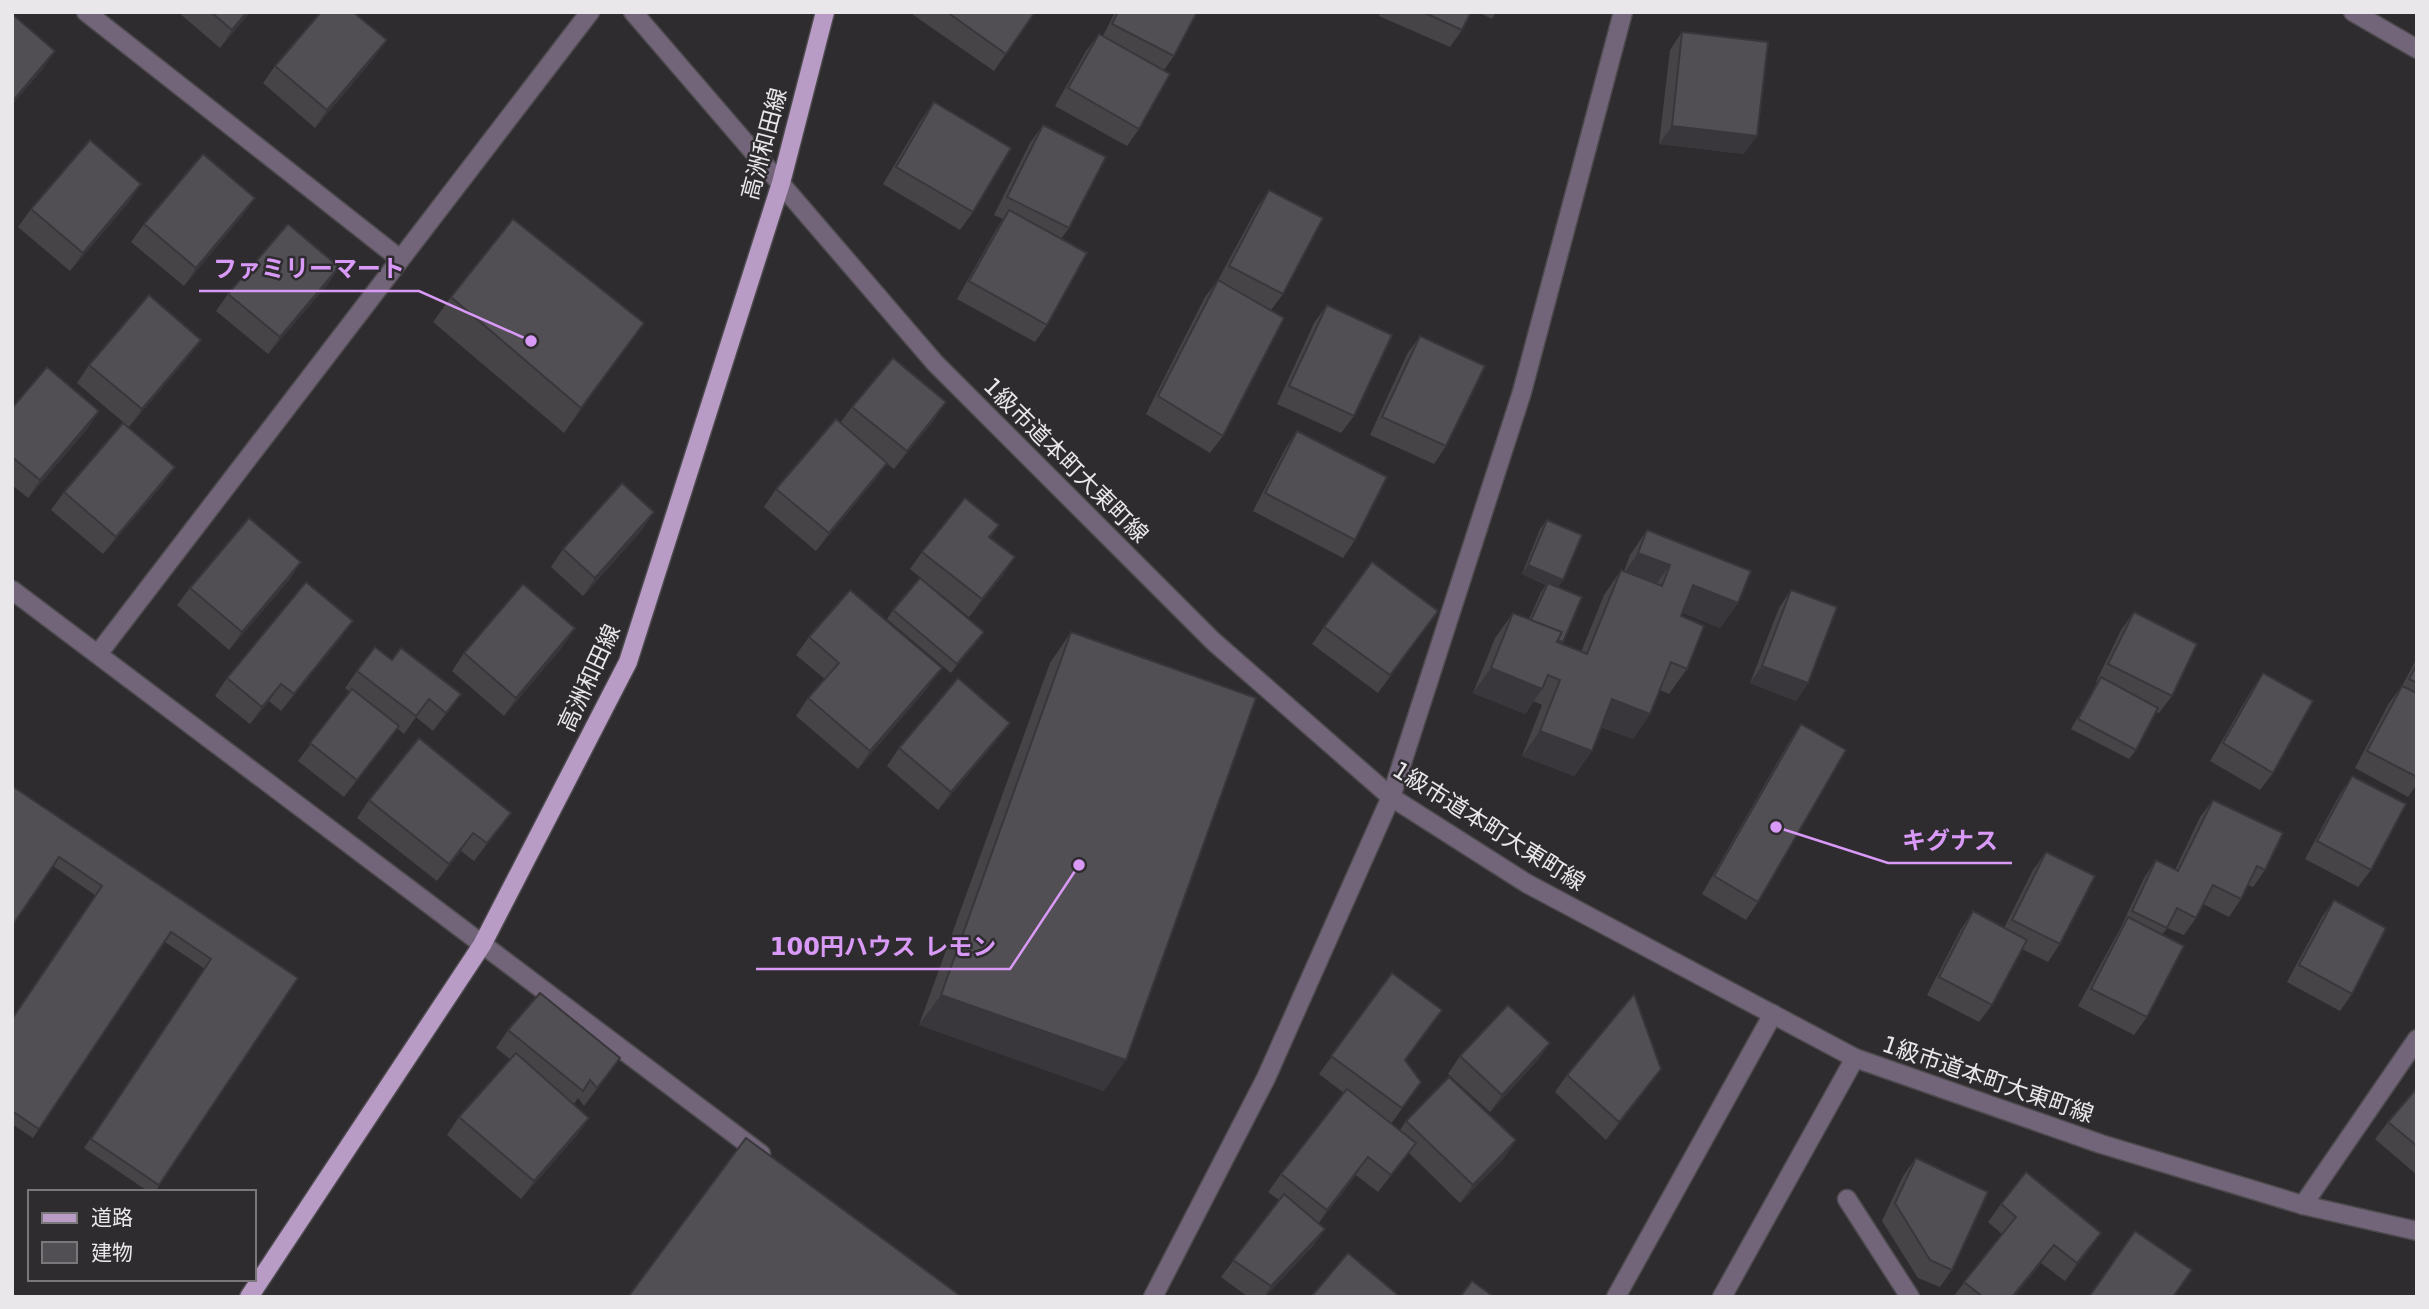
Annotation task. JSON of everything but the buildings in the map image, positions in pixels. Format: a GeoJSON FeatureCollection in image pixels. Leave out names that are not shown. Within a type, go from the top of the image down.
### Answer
{"type":"FeatureCollection","features":[{"type":"Feature","properties":{"kind":"main road","name":"高洲和田線"},"geometry":{"type":"LineString","coordinates":[[249,1297],[482,944],[628,663],[781,183],[825,12]]}},
{"type":"Feature","properties":{"kind":"street"},"geometry":{"type":"LineString","coordinates":[[86,12],[400,259]]}},
{"type":"Feature","properties":{"kind":"street"},"geometry":{"type":"LineString","coordinates":[[98,654],[590,12]]}},
{"type":"Feature","properties":{"kind":"street","name":"1級市道本町大東町線"},"geometry":{"type":"LineString","coordinates":[[633,12],[934,363],[1213,641],[1391,797],[1526,883],[1855,1058],[2101,1144],[2303,1205],[2417,1231]]}},
{"type":"Feature","properties":{"kind":"street"},"geometry":{"type":"LineString","coordinates":[[1153,1297],[1266,1078],[1391,797],[1522,392],[1623,12]]}},
{"type":"Feature","properties":{"kind":"street"},"geometry":{"type":"LineString","coordinates":[[2353,12],[2417,49]]}},
{"type":"Feature","properties":{"kind":"street"},"geometry":{"type":"LineString","coordinates":[[12,590],[772,1163]]}},
{"type":"Feature","properties":{"kind":"street"},"geometry":{"type":"LineString","coordinates":[[1616,1297],[1773,1014]]}},
{"type":"Feature","properties":{"kind":"street"},"geometry":{"type":"LineString","coordinates":[[2303,1205],[2417,1039]]}},
{"type":"Feature","properties":{"kind":"street"},"geometry":{"type":"LineString","coordinates":[[1722,1297],[1855,1058]]}},
{"type":"Feature","properties":{"kind":"street"},"geometry":{"type":"LineString","coordinates":[[1847,1199],[1910,1297]]}},
{"type":"Feature","properties":{"kind":"place","name":"ファミリーマート"},"geometry":{"type":"Point","coordinates":[531,341]}},
{"type":"Feature","properties":{"kind":"place","name":"キグナス"},"geometry":{"type":"Point","coordinates":[1776,827]}},
{"type":"Feature","properties":{"kind":"place","name":"100円ハウス レモン"},"geometry":{"type":"Point","coordinates":[1079,865]}}]}
